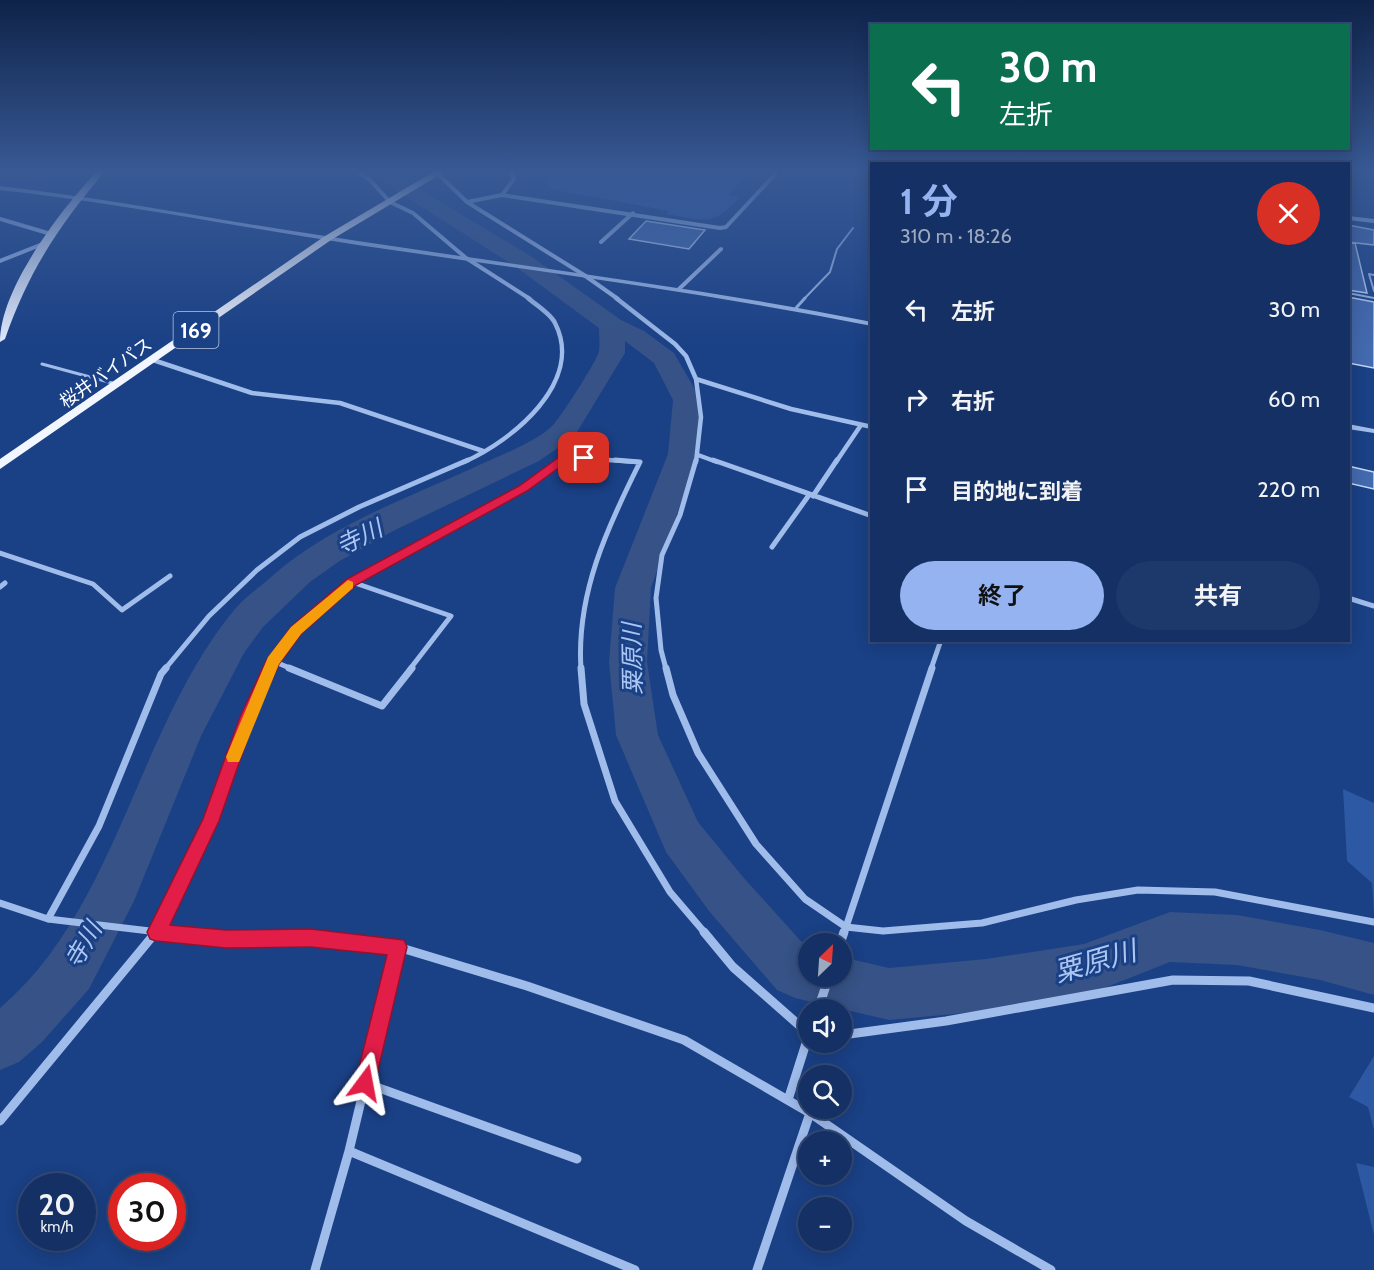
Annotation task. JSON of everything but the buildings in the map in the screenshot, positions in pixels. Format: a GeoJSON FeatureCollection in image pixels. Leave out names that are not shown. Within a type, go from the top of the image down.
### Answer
{"type":"FeatureCollection","features":[{"type":"Feature","properties":{"kind":"highway","name":"桜井バイパス"},"geometry":{"type":"LineString","coordinates":[[0,465],[341,230]]}},
{"type":"Feature","properties":{"kind":"main road"},"geometry":{"type":"LineString","coordinates":[[0,339],[29,272],[54,230]]}},
{"type":"Feature","properties":{"kind":"street"},"geometry":{"type":"LineString","coordinates":[[38,230],[51,234]]}},
{"type":"Feature","properties":{"kind":"street"},"geometry":{"type":"LineString","coordinates":[[282,230],[679,289],[796,308],[870,324]]}},
{"type":"Feature","properties":{"kind":"street"},"geometry":{"type":"LineString","coordinates":[[48,919],[99,826],[161,674],[209,616],[257,570],[300,537],[359,507],[483,451],[521,426],[553,391],[563,357],[555,322],[527,297],[469,258],[434,230]]}},
{"type":"Feature","properties":{"kind":"street"},"geometry":{"type":"LineString","coordinates":[[511,230],[580,275],[675,344],[686,356],[696,379],[701,417],[698,455],[680,516],[662,555],[656,598],[662,650],[673,695],[698,753],[756,844],[805,899],[845,930],[883,931],[982,923],[1076,900],[1138,890],[1215,892],[1374,922]]}},
{"type":"Feature","properties":{"kind":"street"},"geometry":{"type":"LineString","coordinates":[[601,242],[614,230]]}},
{"type":"Feature","properties":{"kind":"street"},"geometry":{"type":"LineString","coordinates":[[0,261],[45,243]]}},
{"type":"Feature","properties":{"kind":"street"},"geometry":{"type":"LineString","coordinates":[[679,289],[721,249]]}},
{"type":"Feature","properties":{"kind":"street"},"geometry":{"type":"LineString","coordinates":[[153,360],[252,393],[340,404],[483,451]]}},
{"type":"Feature","properties":{"kind":"street"},"geometry":{"type":"LineString","coordinates":[[696,379],[791,409],[870,427]]}},
{"type":"Feature","properties":{"kind":"street"},"geometry":{"type":"LineString","coordinates":[[772,547],[861,425]]}},
{"type":"Feature","properties":{"kind":"street"},"geometry":{"type":"LineString","coordinates":[[1350,426],[1374,431]]}},
{"type":"Feature","properties":{"kind":"street"},"geometry":{"type":"LineString","coordinates":[[698,455],[870,515]]}},
{"type":"Feature","properties":{"kind":"street"},"geometry":{"type":"LineString","coordinates":[[0,1121],[156,932],[211,821],[248,717],[273,661],[296,630],[352,582],[523,489],[566,457],[640,462],[609,525],[589,580],[579,639],[584,704],[615,801],[670,892],[733,967],[798,1026]]}},
{"type":"Feature","properties":{"kind":"street"},"geometry":{"type":"LineString","coordinates":[[0,553],[93,584],[122,610],[170,576]]}},
{"type":"Feature","properties":{"kind":"street"},"geometry":{"type":"LineString","coordinates":[[273,661],[382,706],[451,616],[352,582]]}},
{"type":"Feature","properties":{"kind":"street"},"geometry":{"type":"LineString","coordinates":[[1350,599],[1374,606]]}},
{"type":"Feature","properties":{"kind":"street"},"geometry":{"type":"LineString","coordinates":[[844,933],[940,642]]}},
{"type":"Feature","properties":{"kind":"street"},"geometry":{"type":"LineString","coordinates":[[0,903],[48,919],[142,931],[226,939],[311,938],[398,947],[527,986],[684,1040],[798,1106]]}},
{"type":"Feature","properties":{"kind":"street"},"geometry":{"type":"LineString","coordinates":[[315,1270],[349,1151],[398,947]]}},
{"type":"Feature","properties":{"kind":"street"},"geometry":{"type":"LineString","coordinates":[[852,1034],[946,1021],[1173,980],[1249,981],[1374,1008]]}},
{"type":"Feature","properties":{"kind":"street"},"geometry":{"type":"LineString","coordinates":[[788,1100],[802,1053]]}},
{"type":"Feature","properties":{"kind":"street"},"geometry":{"type":"LineString","coordinates":[[365,1083],[577,1160]]}},
{"type":"Feature","properties":{"kind":"street"},"geometry":{"type":"LineString","coordinates":[[757,1270],[808,1119]]}},
{"type":"Feature","properties":{"kind":"street"},"geometry":{"type":"LineString","coordinates":[[819,1119],[966,1221],[1051,1270]]}},
{"type":"Feature","properties":{"kind":"street"},"geometry":{"type":"LineString","coordinates":[[349,1151],[635,1270]]}},
{"type":"Feature","properties":{"kind":"lane"},"geometry":{"type":"LineString","coordinates":[[796,308],[830,272],[837,249],[851,230]]}},
{"type":"Feature","properties":{"kind":"lane"},"geometry":{"type":"LineString","coordinates":[[1374,275],[1369,274],[1374,291]]}},
{"type":"Feature","properties":{"kind":"lane"},"geometry":{"type":"LineString","coordinates":[[1350,293],[1374,298]]}},
{"type":"Feature","properties":{"kind":"lane"},"geometry":{"type":"LineString","coordinates":[[42,364],[119,384]]}},
{"type":"Feature","properties":{"kind":"shaded area"},"geometry":{"type":"Polygon","coordinates":[[[1343,789],[1374,803],[1374,914],[1372,883],[1347,861],[1343,789]]]}},
{"type":"Feature","properties":{"kind":"shaded area"},"geometry":{"type":"Polygon","coordinates":[[[1374,1056],[1374,1130],[1368,1107],[1349,1097],[1374,1056]]]}},
{"type":"Feature","properties":{"kind":"shaded area"},"geometry":{"type":"Polygon","coordinates":[[[1356,1163],[1374,1167],[1374,1235],[1356,1163]]]}},
{"type":"Feature","properties":{"kind":"waterway","name":"寺川"},"geometry":{"type":"LineString","coordinates":[[472,230],[524,262],[612,325]]}},
{"type":"Feature","properties":{"kind":"waterway","name":"寺川"},"geometry":{"type":"LineString","coordinates":[[0,1043],[23,1023],[71,971],[117,884],[182,731],[231,643],[250,617],[298,573],[326,553],[381,523],[528,454],[564,431],[612,353],[612,325]]}},
{"type":"Feature","properties":{"kind":"waterway","name":"粟原川"},"geometry":{"type":"LineString","coordinates":[[612,325],[635,336],[665,359],[687,400],[683,454],[633,588],[628,662],[637,735],[682,837],[726,894],[798,973]]}},
{"type":"Feature","properties":{"kind":"waterway","name":"粟原川"},"geometry":{"type":"LineString","coordinates":[[852,985],[889,994],[986,985],[1084,970],[1170,937],[1237,940],[1320,955],[1374,969]]}},
{"type":"Feature","properties":{"kind":"slow traffic"},"geometry":{"type":"LineString","coordinates":[[233,757],[273,661],[296,630],[348,585]]}},
{"type":"Feature","properties":{"kind":"route"},"geometry":{"type":"LineString","coordinates":[[365,1083],[398,947],[311,938],[226,939],[156,932],[211,821],[248,717],[273,661],[296,630],[352,582],[523,489],[566,457],[584,458]]}}]}
